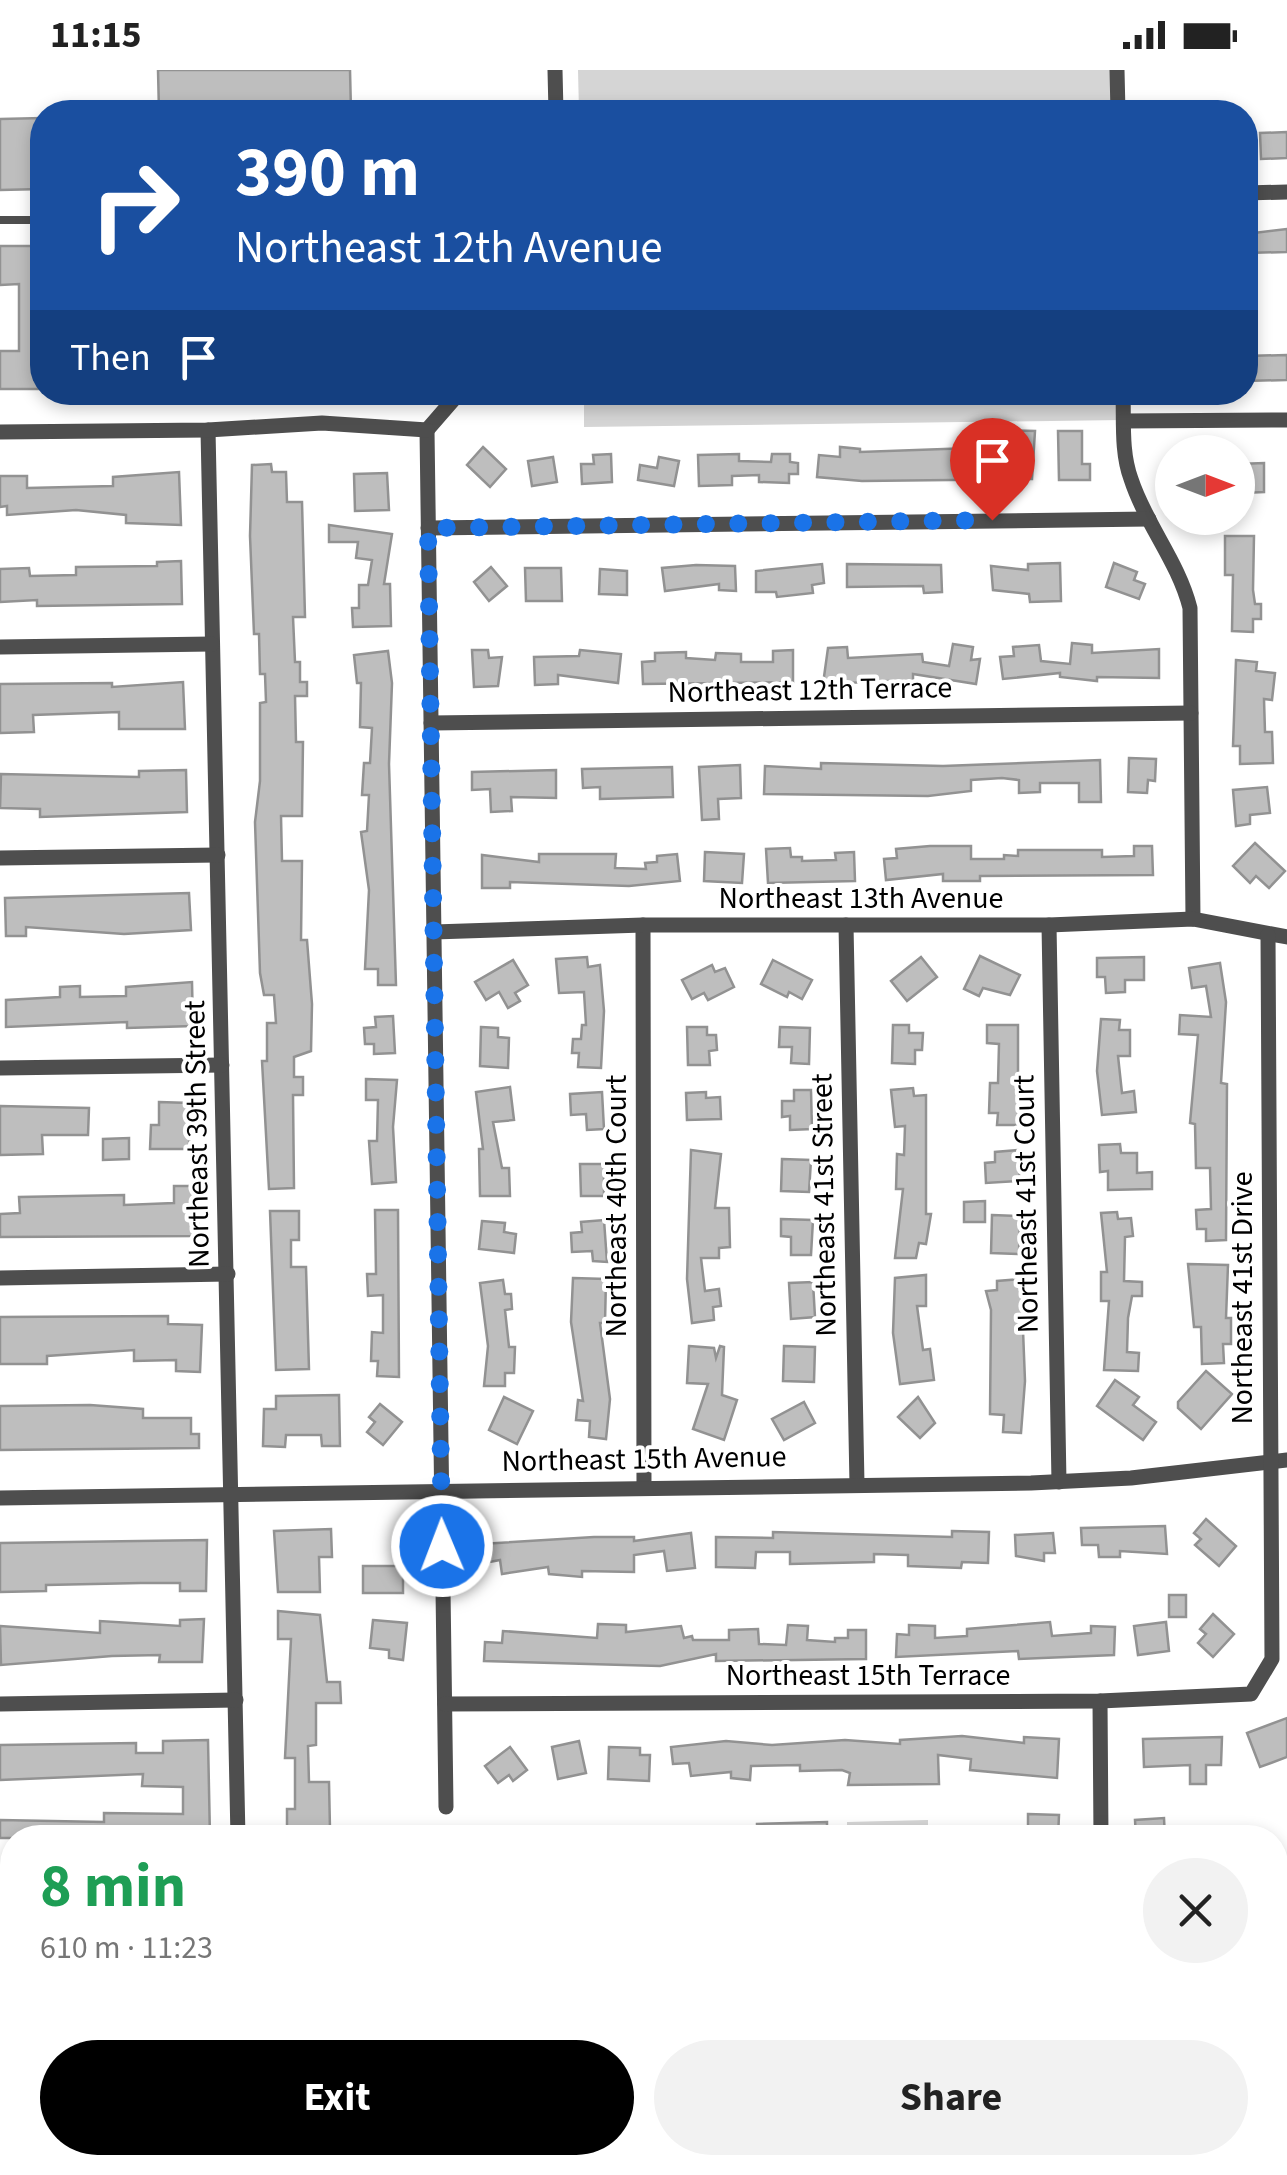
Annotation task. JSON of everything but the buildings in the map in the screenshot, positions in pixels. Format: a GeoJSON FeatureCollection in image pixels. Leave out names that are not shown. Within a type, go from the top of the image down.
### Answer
{"type":"FeatureCollection","features":[{"type":"Feature","properties":{"kind":"street"},"geometry":{"type":"LineString","coordinates":[[555,70],[556,100]]}},
{"type":"Feature","properties":{"kind":"street"},"geometry":{"type":"LineString","coordinates":[[1117,70],[1118,100]]}},
{"type":"Feature","properties":{"kind":"street"},"geometry":{"type":"LineString","coordinates":[[1258,192],[1287,192]]}},
{"type":"Feature","properties":{"kind":"street"},"geometry":{"type":"LineString","coordinates":[[446,1807],[426,430],[448,405]]}},
{"type":"Feature","properties":{"kind":"street"},"geometry":{"type":"LineString","coordinates":[[1124,405],[1131,480],[1181,572],[1190,608],[1193,919]]}},
{"type":"Feature","properties":{"kind":"street"},"geometry":{"type":"LineString","coordinates":[[1124,421],[1287,420]]}},
{"type":"Feature","properties":{"kind":"street"},"geometry":{"type":"LineString","coordinates":[[0,432],[208,430],[322,423],[426,430]]}},
{"type":"Feature","properties":{"kind":"street","name":"Northeast 39th Street"},"geometry":{"type":"LineString","coordinates":[[208,430],[238,1825]]}},
{"type":"Feature","properties":{"kind":"street"},"geometry":{"type":"LineString","coordinates":[[428,528],[1149,518]]}},
{"type":"Feature","properties":{"kind":"street"},"geometry":{"type":"LineString","coordinates":[[0,647],[212,644]]}},
{"type":"Feature","properties":{"kind":"street","name":"Northeast 12th Terrace"},"geometry":{"type":"LineString","coordinates":[[431,723],[1191,713]]}},
{"type":"Feature","properties":{"kind":"street"},"geometry":{"type":"LineString","coordinates":[[0,858],[218,855]]}},
{"type":"Feature","properties":{"kind":"street","name":"Northeast 13th Avenue"},"geometry":{"type":"LineString","coordinates":[[434,932],[643,925],[1049,925],[1193,919],[1287,937]]}},
{"type":"Feature","properties":{"kind":"street","name":"Northeast 40th Court"},"geometry":{"type":"LineString","coordinates":[[643,925],[644,1486]]}},
{"type":"Feature","properties":{"kind":"street","name":"Northeast 41st Street"},"geometry":{"type":"LineString","coordinates":[[846,925],[858,1484]]}},
{"type":"Feature","properties":{"kind":"street","name":"Northeast 41st Court"},"geometry":{"type":"LineString","coordinates":[[1049,925],[1059,1482]]}},
{"type":"Feature","properties":{"kind":"street","name":"Northeast 41st Drive"},"geometry":{"type":"LineString","coordinates":[[1268,936],[1279,1460],[1272,1659]]}},
{"type":"Feature","properties":{"kind":"street"},"geometry":{"type":"LineString","coordinates":[[0,1068],[222,1065]]}},
{"type":"Feature","properties":{"kind":"street"},"geometry":{"type":"LineString","coordinates":[[0,1278],[228,1274]]}},
{"type":"Feature","properties":{"kind":"street","name":"Northeast 15th Avenue"},"geometry":{"type":"LineString","coordinates":[[0,1498],[1059,1482],[1131,1478],[1279,1460]]}},
{"type":"Feature","properties":{"kind":"street","name":"Northeast 15th Terrace"},"geometry":{"type":"LineString","coordinates":[[444,1704],[1100,1701],[1251,1694],[1272,1659]]}},
{"type":"Feature","properties":{"kind":"street"},"geometry":{"type":"LineString","coordinates":[[0,1704],[236,1700]]}},
{"type":"Feature","properties":{"kind":"street"},"geometry":{"type":"LineString","coordinates":[[1100,1701],[1101,1825]]}},
{"type":"Feature","properties":{"kind":"lane"},"geometry":{"type":"LineString","coordinates":[[0,220],[30,220]]}},
{"type":"Feature","properties":{"kind":"lane"},"geometry":{"type":"LineString","coordinates":[[446,1807],[448,1825]]}},
{"type":"Feature","properties":{"kind":"shaded area"},"geometry":{"type":"Polygon","coordinates":[[[578,70],[1113,70],[1114,100],[579,100],[578,70]]]}},
{"type":"Feature","properties":{"kind":"shaded area"},"geometry":{"type":"Polygon","coordinates":[[[584,405],[1121,405],[1122,420],[584,427],[584,405]]]}},
{"type":"Feature","properties":{"kind":"shaded area"},"geometry":{"type":"Polygon","coordinates":[[[928,1820],[928,1825],[847,1825],[928,1820]]]}},
{"type":"Feature","properties":{"kind":"route"},"geometry":{"type":"LineString","coordinates":[[442,1546],[428,528],[992,520]]}}]}
